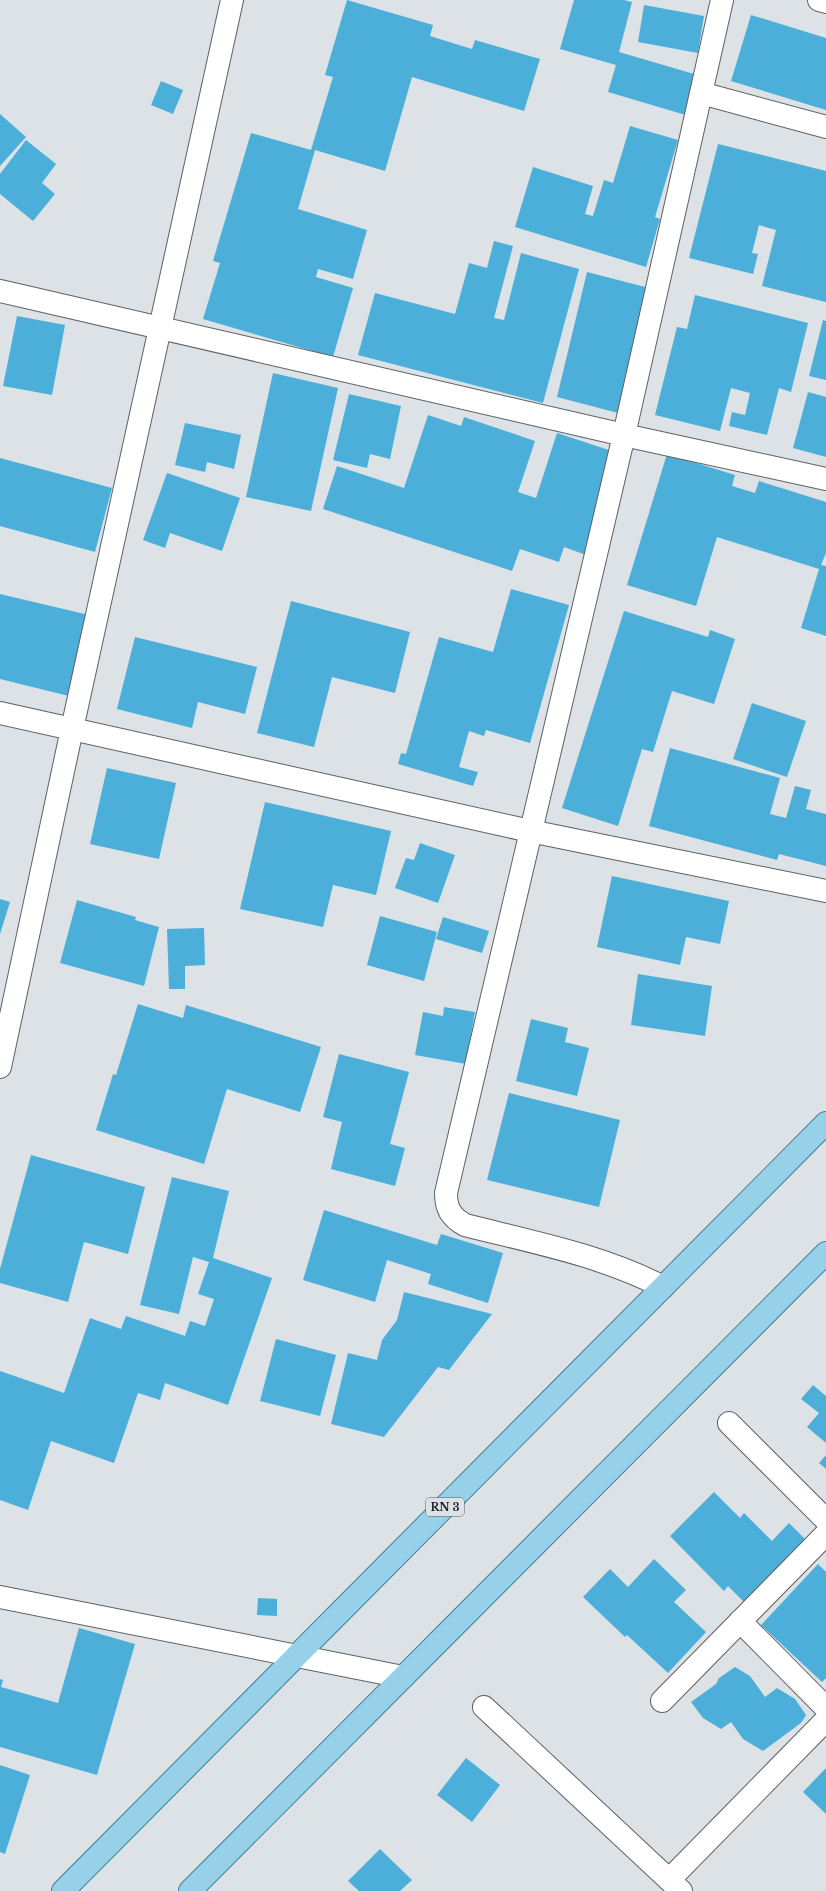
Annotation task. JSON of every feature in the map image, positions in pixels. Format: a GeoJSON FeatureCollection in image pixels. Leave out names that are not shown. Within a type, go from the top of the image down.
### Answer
{"type":"FeatureCollection","features":[{"type":"Feature","properties":{"kind":"main road","name":"RN 3"},"geometry":{"type":"LineString","coordinates":[[63,1891],[826,1123]]}},
{"type":"Feature","properties":{"kind":"main road"},"geometry":{"type":"LineString","coordinates":[[190,1891],[826,1253]]}},
{"type":"Feature","properties":{"kind":"street"},"geometry":{"type":"LineString","coordinates":[[0,1067],[72,729],[232,0]]}},
{"type":"Feature","properties":{"kind":"street"},"geometry":{"type":"LineString","coordinates":[[663,1287],[622,1267],[594,1258],[465,1225],[456,1220],[449,1212],[446,1203],[446,1193],[624,435],[722,0]]}},
{"type":"Feature","properties":{"kind":"street"},"geometry":{"type":"LineString","coordinates":[[819,0],[826,2]]}},
{"type":"Feature","properties":{"kind":"street"},"geometry":{"type":"LineString","coordinates":[[701,93],[826,128]]}},
{"type":"Feature","properties":{"kind":"street"},"geometry":{"type":"LineString","coordinates":[[0,291],[624,435],[826,479]]}},
{"type":"Feature","properties":{"kind":"street"},"geometry":{"type":"LineString","coordinates":[[0,713],[530,831],[826,892]]}},
{"type":"Feature","properties":{"kind":"street"},"geometry":{"type":"LineString","coordinates":[[729,1423],[826,1520]]}},
{"type":"Feature","properties":{"kind":"street"},"geometry":{"type":"LineString","coordinates":[[662,1701],[826,1534]]}},
{"type":"Feature","properties":{"kind":"street"},"geometry":{"type":"LineString","coordinates":[[0,1597],[403,1677]]}},
{"type":"Feature","properties":{"kind":"street"},"geometry":{"type":"LineString","coordinates":[[740,1622],[826,1708]]}},
{"type":"Feature","properties":{"kind":"street"},"geometry":{"type":"LineString","coordinates":[[484,1707],[675,1886],[826,1720]]}},
{"type":"Feature","properties":{"kind":"building"},"geometry":{"type":"Polygon","coordinates":[[[347,0],[433,25],[430,36],[472,49],[475,40],[540,59],[524,111],[412,77],[385,171],[315,150],[298,209],[367,230],[353,279],[318,269],[316,277],[353,288],[333,357],[203,319],[220,263],[213,261],[251,133],[311,150],[333,77],[325,75],[347,0]]]}},
{"type":"Feature","properties":{"kind":"building"},"geometry":{"type":"Polygon","coordinates":[[[574,0],[624,0],[632,2],[619,52],[701,76],[689,116],[608,92],[616,65],[560,49],[574,0]]]}},
{"type":"Feature","properties":{"kind":"building"},"geometry":{"type":"Polygon","coordinates":[[[644,5],[704,16],[698,53],[638,42],[644,5]]]}},
{"type":"Feature","properties":{"kind":"building"},"geometry":{"type":"Polygon","coordinates":[[[751,15],[826,38],[826,110],[731,81],[751,15]]]}},
{"type":"Feature","properties":{"kind":"building"},"geometry":{"type":"Polygon","coordinates":[[[161,81],[183,90],[173,114],[151,105],[161,81]]]}},
{"type":"Feature","properties":{"kind":"building"},"geometry":{"type":"Polygon","coordinates":[[[0,114],[26,137],[0,166],[0,114]]]}},
{"type":"Feature","properties":{"kind":"building"},"geometry":{"type":"Polygon","coordinates":[[[630,126],[678,140],[655,217],[660,219],[646,267],[515,227],[533,167],[593,186],[585,214],[593,216],[604,180],[613,183],[630,126]]]}},
{"type":"Feature","properties":{"kind":"building"},"geometry":{"type":"Polygon","coordinates":[[[26,140],[56,164],[42,183],[55,194],[33,221],[0,194],[0,174],[26,140]]]}},
{"type":"Feature","properties":{"kind":"building"},"geometry":{"type":"Polygon","coordinates":[[[718,144],[826,171],[826,302],[762,286],[776,230],[759,225],[752,253],[758,254],[753,274],[689,258],[718,144]]]}},
{"type":"Feature","properties":{"kind":"building"},"geometry":{"type":"Polygon","coordinates":[[[494,241],[513,246],[494,318],[504,320],[521,253],[579,269],[543,403],[358,355],[375,293],[455,314],[469,263],[487,268],[494,241]]]}},
{"type":"Feature","properties":{"kind":"building"},"geometry":{"type":"Polygon","coordinates":[[[587,272],[649,288],[622,414],[557,397],[587,272]]]}},
{"type":"Feature","properties":{"kind":"building"},"geometry":{"type":"Polygon","coordinates":[[[695,295],[808,323],[791,392],[779,388],[767,435],[729,426],[732,412],[745,415],[750,393],[731,388],[720,431],[655,415],[677,327],[687,329],[695,295]]]}},
{"type":"Feature","properties":{"kind":"building"},"geometry":{"type":"Polygon","coordinates":[[[17,316],[65,325],[52,395],[3,386],[17,316]]]}},
{"type":"Feature","properties":{"kind":"building"},"geometry":{"type":"Polygon","coordinates":[[[823,320],[826,321],[826,380],[809,376],[823,320]]]}},
{"type":"Feature","properties":{"kind":"building"},"geometry":{"type":"Polygon","coordinates":[[[273,373],[338,388],[311,511],[246,497],[273,373]]]}},
{"type":"Feature","properties":{"kind":"building"},"geometry":{"type":"Polygon","coordinates":[[[808,392],[826,397],[826,457],[793,448],[808,392]]]}},
{"type":"Feature","properties":{"kind":"building"},"geometry":{"type":"Polygon","coordinates":[[[349,394],[401,406],[390,459],[370,454],[367,468],[333,460],[349,394]]]}},
{"type":"Feature","properties":{"kind":"building"},"geometry":{"type":"Polygon","coordinates":[[[428,415],[461,426],[464,417],[535,441],[518,492],[536,498],[557,433],[615,452],[586,555],[564,547],[559,562],[520,549],[512,571],[323,509],[337,466],[404,488],[428,415]]]}},
{"type":"Feature","properties":{"kind":"building"},"geometry":{"type":"Polygon","coordinates":[[[185,423],[241,435],[234,469],[207,462],[205,472],[175,465],[185,423]]]}},
{"type":"Feature","properties":{"kind":"building"},"geometry":{"type":"Polygon","coordinates":[[[667,454],[735,475],[732,486],[755,493],[759,481],[826,502],[826,553],[821,565],[826,566],[826,636],[801,628],[819,569],[717,537],[696,606],[627,585],[667,454]]]}},
{"type":"Feature","properties":{"kind":"building"},"geometry":{"type":"Polygon","coordinates":[[[0,458],[112,488],[95,552],[0,526],[0,458]]]}},
{"type":"Feature","properties":{"kind":"building"},"geometry":{"type":"Polygon","coordinates":[[[167,473],[240,498],[222,551],[170,533],[165,548],[143,540],[167,473]]]}},
{"type":"Feature","properties":{"kind":"building"},"geometry":{"type":"Polygon","coordinates":[[[511,589],[569,605],[530,743],[486,730],[484,736],[469,731],[459,767],[478,772],[473,786],[398,764],[401,753],[406,754],[439,637],[493,652],[511,589]]]}},
{"type":"Feature","properties":{"kind":"building"},"geometry":{"type":"Polygon","coordinates":[[[0,594],[89,615],[69,696],[0,679],[0,594]]]}},
{"type":"Feature","properties":{"kind":"building"},"geometry":{"type":"Polygon","coordinates":[[[291,601],[410,632],[395,693],[332,677],[314,747],[257,733],[291,601]]]}},
{"type":"Feature","properties":{"kind":"building"},"geometry":{"type":"Polygon","coordinates":[[[624,611],[708,637],[710,630],[735,639],[714,704],[672,691],[653,752],[642,749],[618,826],[562,808],[624,611]]]}},
{"type":"Feature","properties":{"kind":"building"},"geometry":{"type":"Polygon","coordinates":[[[135,637],[257,667],[245,714],[198,702],[192,728],[117,709],[135,637]]]}},
{"type":"Feature","properties":{"kind":"building"},"geometry":{"type":"Polygon","coordinates":[[[752,703],[806,721],[787,777],[733,759],[752,703]]]}},
{"type":"Feature","properties":{"kind":"building"},"geometry":{"type":"Polygon","coordinates":[[[670,748],[780,778],[770,814],[786,818],[795,786],[811,790],[806,809],[826,814],[826,866],[779,854],[777,860],[649,826],[670,748]]]}},
{"type":"Feature","properties":{"kind":"building"},"geometry":{"type":"Polygon","coordinates":[[[107,768],[176,783],[159,859],[90,844],[107,768]]]}},
{"type":"Feature","properties":{"kind":"building"},"geometry":{"type":"Polygon","coordinates":[[[265,802],[391,831],[376,895],[333,885],[323,927],[240,909],[265,802]]]}},
{"type":"Feature","properties":{"kind":"building"},"geometry":{"type":"Polygon","coordinates":[[[420,843],[455,855],[438,903],[395,888],[406,858],[414,860],[420,843]]]}},
{"type":"Feature","properties":{"kind":"building"},"geometry":{"type":"Polygon","coordinates":[[[612,876],[729,901],[720,944],[686,937],[680,965],[597,947],[612,876]]]}},
{"type":"Feature","properties":{"kind":"building"},"geometry":{"type":"Polygon","coordinates":[[[0,899],[10,902],[0,934],[0,899]]]}},
{"type":"Feature","properties":{"kind":"building"},"geometry":{"type":"Polygon","coordinates":[[[77,900],[136,917],[135,920],[159,927],[144,986],[60,963],[77,900]]]}},
{"type":"Feature","properties":{"kind":"building"},"geometry":{"type":"Polygon","coordinates":[[[380,916],[437,932],[424,981],[367,965],[380,916]]]}},
{"type":"Feature","properties":{"kind":"building"},"geometry":{"type":"Polygon","coordinates":[[[443,917],[489,931],[482,953],[436,939],[443,917]]]}},
{"type":"Feature","properties":{"kind":"building"},"geometry":{"type":"Polygon","coordinates":[[[204,928],[205,965],[185,966],[185,989],[169,989],[167,929],[204,928]]]}},
{"type":"Feature","properties":{"kind":"building"},"geometry":{"type":"Polygon","coordinates":[[[638,974],[712,986],[705,1036],[631,1025],[638,974]]]}},
{"type":"Feature","properties":{"kind":"building"},"geometry":{"type":"Polygon","coordinates":[[[138,1004],[183,1018],[186,1005],[321,1047],[300,1112],[227,1089],[204,1164],[96,1130],[113,1074],[116,1075],[138,1004]]]}},
{"type":"Feature","properties":{"kind":"building"},"geometry":{"type":"Polygon","coordinates":[[[444,1007],[475,1012],[466,1064],[415,1055],[423,1012],[443,1016],[444,1007]]]}},
{"type":"Feature","properties":{"kind":"building"},"geometry":{"type":"Polygon","coordinates":[[[531,1019],[568,1028],[565,1042],[589,1048],[577,1096],[516,1081],[531,1019]]]}},
{"type":"Feature","properties":{"kind":"building"},"geometry":{"type":"Polygon","coordinates":[[[339,1054],[409,1072],[390,1144],[405,1148],[395,1186],[331,1169],[342,1122],[323,1117],[339,1054]]]}},
{"type":"Feature","properties":{"kind":"building"},"geometry":{"type":"Polygon","coordinates":[[[509,1093],[620,1120],[599,1207],[487,1180],[509,1093]]]}},
{"type":"Feature","properties":{"kind":"building"},"geometry":{"type":"Polygon","coordinates":[[[31,1155],[145,1187],[128,1254],[84,1242],[68,1302],[0,1283],[0,1269],[31,1155]]]}},
{"type":"Feature","properties":{"kind":"building"},"geometry":{"type":"Polygon","coordinates":[[[172,1177],[229,1191],[213,1258],[272,1278],[228,1405],[165,1383],[160,1400],[138,1393],[114,1463],[51,1441],[28,1510],[0,1500],[0,1371],[64,1393],[90,1318],[121,1329],[126,1316],[185,1336],[190,1321],[205,1326],[214,1299],[198,1294],[209,1262],[193,1257],[179,1314],[140,1305],[172,1177]]]}},
{"type":"Feature","properties":{"kind":"building"},"geometry":{"type":"Polygon","coordinates":[[[324,1210],[437,1245],[441,1234],[503,1253],[488,1303],[428,1284],[431,1274],[387,1260],[375,1302],[303,1280],[324,1210]]]}},
{"type":"Feature","properties":{"kind":"building"},"geometry":{"type":"Polygon","coordinates":[[[404,1292],[492,1314],[449,1370],[438,1367],[384,1437],[331,1424],[348,1353],[377,1360],[382,1340],[397,1320],[404,1292]]]}},
{"type":"Feature","properties":{"kind":"building"},"geometry":{"type":"Polygon","coordinates":[[[276,1339],[336,1355],[320,1416],[260,1401],[276,1339]]]}},
{"type":"Feature","properties":{"kind":"building"},"geometry":{"type":"Polygon","coordinates":[[[813,1385],[826,1396],[826,1443],[807,1427],[819,1413],[801,1399],[813,1385]]]}},
{"type":"Feature","properties":{"kind":"building"},"geometry":{"type":"Polygon","coordinates":[[[826,1455],[826,1469],[819,1463],[826,1455]]]}},
{"type":"Feature","properties":{"kind":"building"},"geometry":{"type":"Polygon","coordinates":[[[714,1492],[740,1518],[744,1513],[772,1541],[789,1523],[809,1543],[747,1605],[728,1586],[724,1591],[670,1536],[714,1492]]]}},
{"type":"Feature","properties":{"kind":"building"},"geometry":{"type":"Polygon","coordinates":[[[654,1559],[686,1590],[674,1602],[706,1632],[668,1673],[627,1635],[625,1637],[583,1597],[610,1569],[628,1587],[654,1559]]]}},
{"type":"Feature","properties":{"kind":"building"},"geometry":{"type":"Polygon","coordinates":[[[818,1564],[826,1572],[826,1678],[822,1682],[761,1625],[818,1564]]]}},
{"type":"Feature","properties":{"kind":"building"},"geometry":{"type":"Polygon","coordinates":[[[258,1598],[277,1599],[277,1616],[257,1615],[258,1598]]]}},
{"type":"Feature","properties":{"kind":"building"},"geometry":{"type":"Polygon","coordinates":[[[79,1628],[135,1644],[97,1775],[0,1747],[0,1679],[3,1680],[1,1687],[58,1703],[79,1628]]]}},
{"type":"Feature","properties":{"kind":"building"},"geometry":{"type":"Polygon","coordinates":[[[735,1667],[750,1676],[765,1697],[777,1688],[795,1699],[806,1715],[801,1723],[763,1751],[743,1739],[731,1722],[721,1729],[703,1718],[691,1702],[716,1684],[719,1678],[735,1667]]]}},
{"type":"Feature","properties":{"kind":"building"},"geometry":{"type":"Polygon","coordinates":[[[466,1758],[500,1785],[472,1822],[437,1795],[466,1758]]]}},
{"type":"Feature","properties":{"kind":"building"},"geometry":{"type":"Polygon","coordinates":[[[0,1765],[30,1775],[5,1854],[0,1852],[0,1765]]]}},
{"type":"Feature","properties":{"kind":"building"},"geometry":{"type":"Polygon","coordinates":[[[826,1768],[826,1814],[803,1792],[826,1768]]]}},
{"type":"Feature","properties":{"kind":"building"},"geometry":{"type":"Polygon","coordinates":[[[380,1849],[412,1880],[400,1891],[359,1891],[348,1881],[380,1849]]]}}]}
